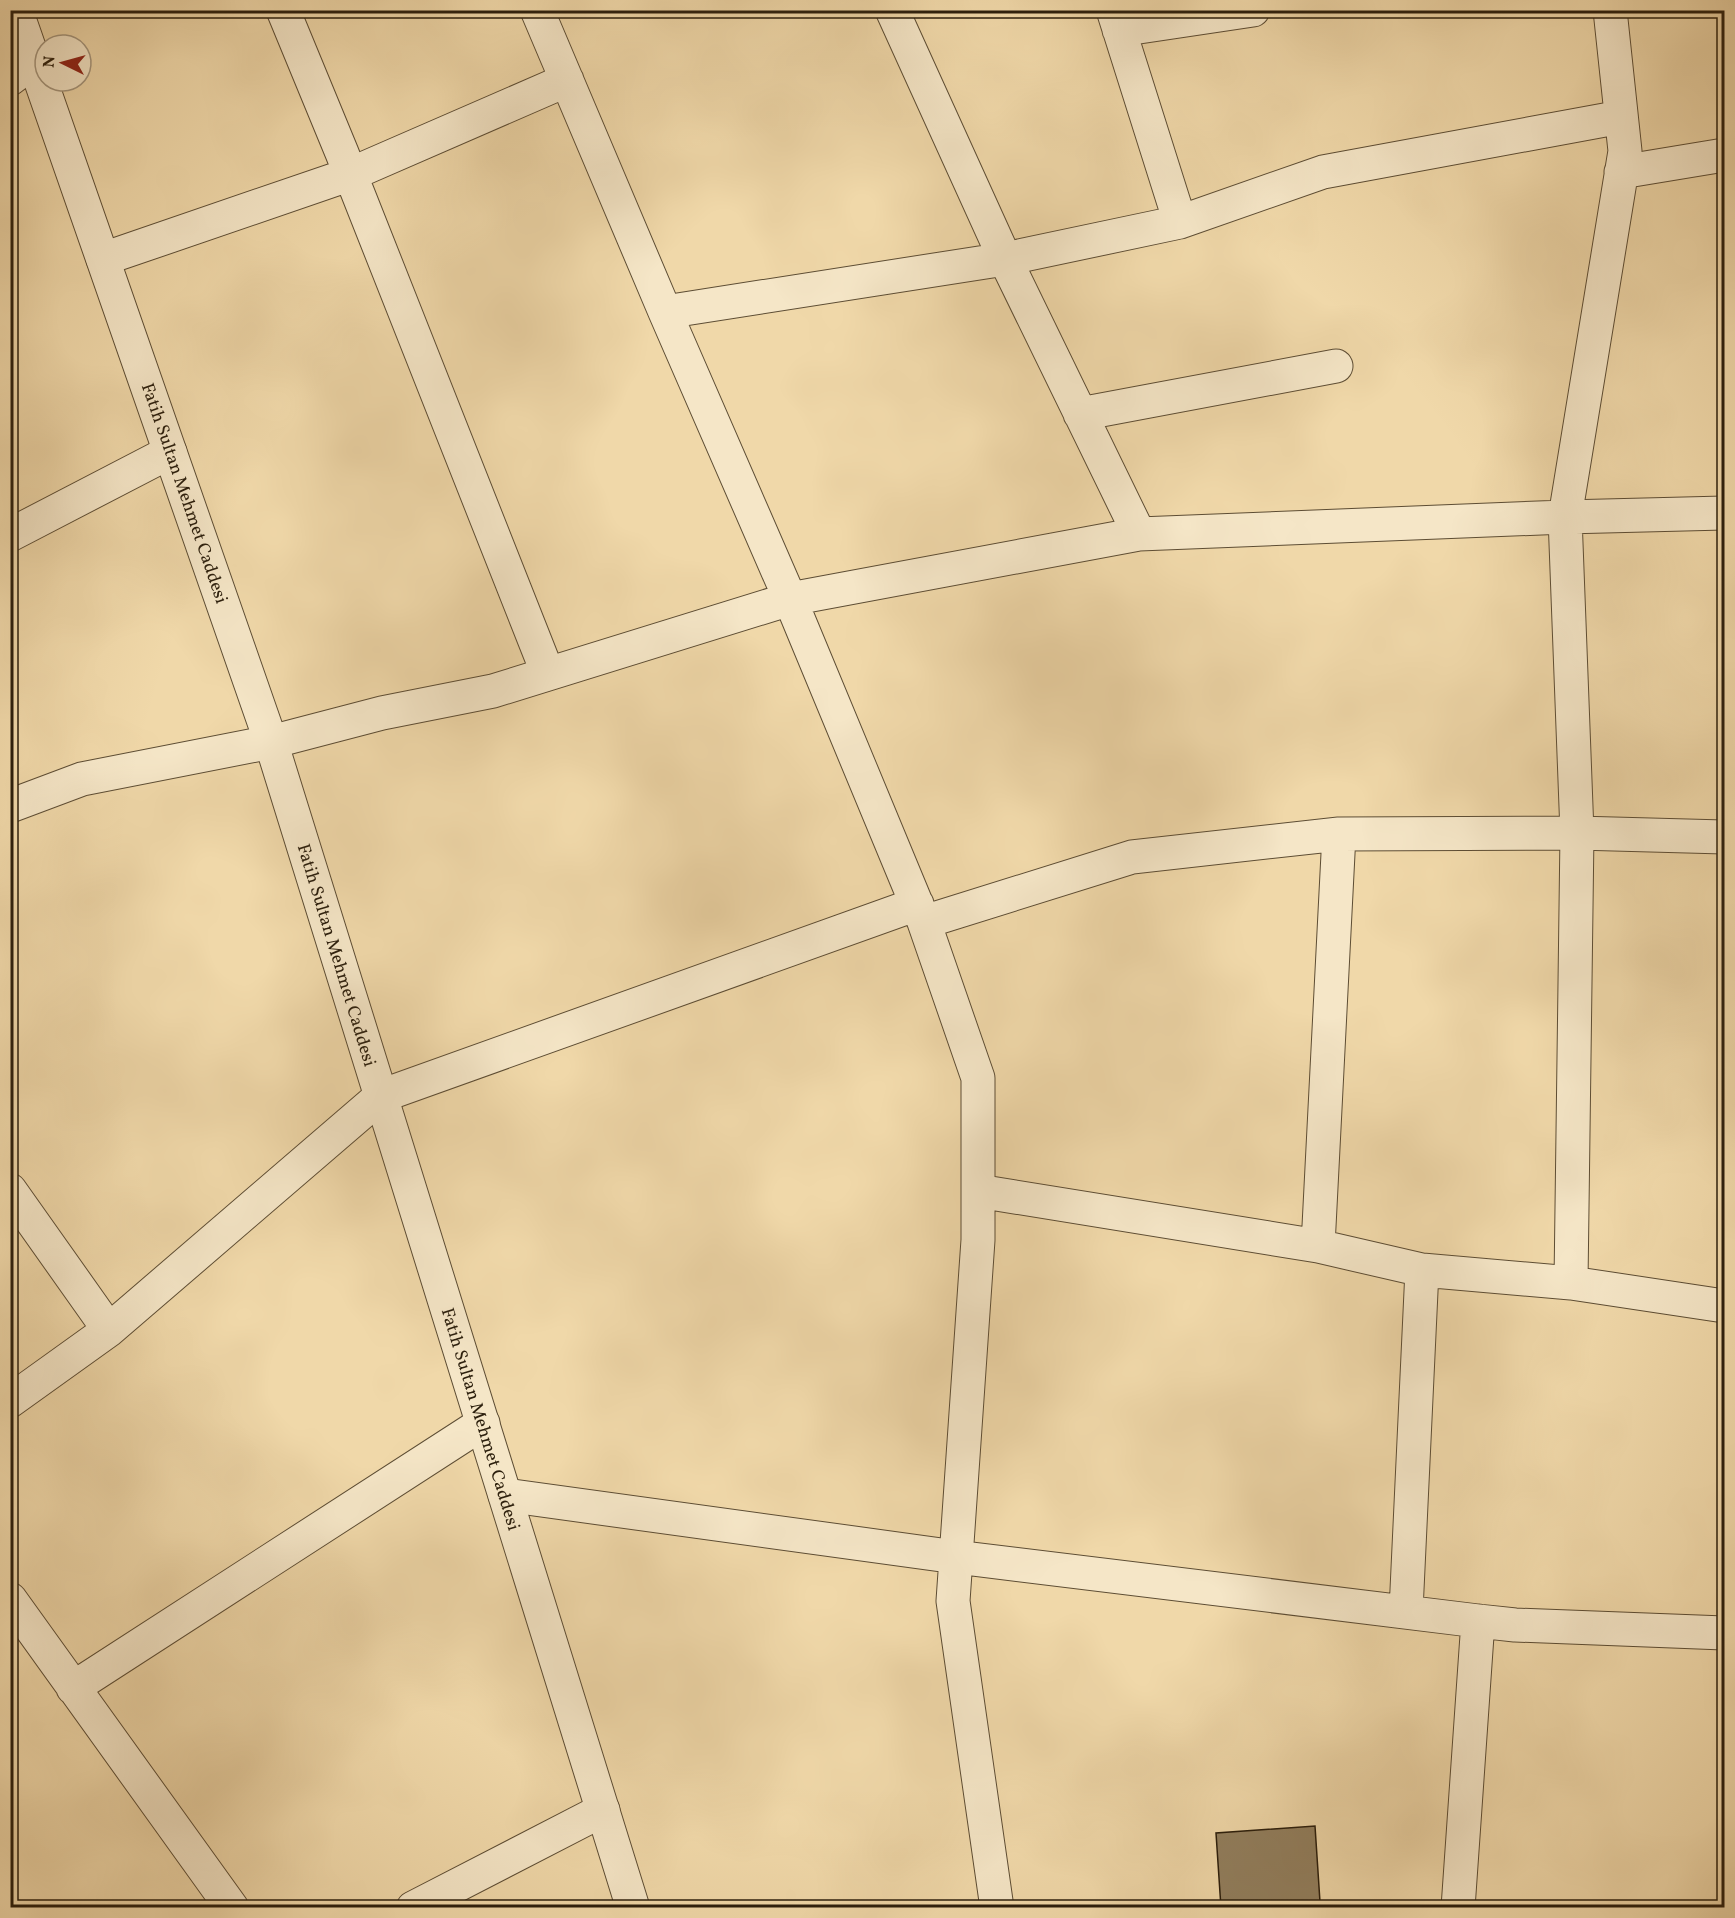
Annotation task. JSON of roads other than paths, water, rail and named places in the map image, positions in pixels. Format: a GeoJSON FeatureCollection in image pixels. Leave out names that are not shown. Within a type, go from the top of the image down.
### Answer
{"type":"FeatureCollection","features":[{"type":"Feature","properties":{"kind":"street","name":"Fatih Sultan Mehmet Caddesi"},"geometry":{"type":"LineString","coordinates":[[16,10],[23,70],[104,259],[271,742],[633,1908]]}},
{"type":"Feature","properties":{"kind":"street"},"geometry":{"type":"LineString","coordinates":[[283,10],[351,174],[548,674]]}},
{"type":"Feature","properties":{"kind":"street"},"geometry":{"type":"LineString","coordinates":[[537,10],[790,599],[921,913],[978,1078],[978,1240],[953,1601],[997,1908]]}},
{"type":"Feature","properties":{"kind":"street"},"geometry":{"type":"LineString","coordinates":[[892,10],[1005,260],[1139,534]]}},
{"type":"Feature","properties":{"kind":"street"},"geometry":{"type":"LineString","coordinates":[[1180,222],[1116,20],[1253,10]]}},
{"type":"Feature","properties":{"kind":"street"},"geometry":{"type":"LineString","coordinates":[[1571,1283],[1577,833],[1564,517],[1625,151],[1610,10]]}},
{"type":"Feature","properties":{"kind":"street"},"geometry":{"type":"LineString","coordinates":[[104,259],[351,174],[567,80]]}},
{"type":"Feature","properties":{"kind":"street"},"geometry":{"type":"LineString","coordinates":[[665,312],[1005,260],[1180,222],[1323,172],[1621,117]]}},
{"type":"Feature","properties":{"kind":"street"},"geometry":{"type":"LineString","coordinates":[[1621,172],[1725,154]]}},
{"type":"Feature","properties":{"kind":"street"},"geometry":{"type":"LineString","coordinates":[[1080,414],[1336,366]]}},
{"type":"Feature","properties":{"kind":"street"},"geometry":{"type":"LineString","coordinates":[[10,535],[170,452]]}},
{"type":"Feature","properties":{"kind":"street"},"geometry":{"type":"LineString","coordinates":[[10,806],[82,778],[271,742],[382,713],[493,691],[790,599],[1139,534],[1725,513]]}},
{"type":"Feature","properties":{"kind":"street"},"geometry":{"type":"LineString","coordinates":[[10,1401],[109,1330],[381,1096],[921,913],[1132,857],[1339,834],[1577,833],[1725,837]]}},
{"type":"Feature","properties":{"kind":"street"},"geometry":{"type":"LineString","coordinates":[[1318,1246],[1339,834]]}},
{"type":"Feature","properties":{"kind":"street"},"geometry":{"type":"LineString","coordinates":[[10,1190],[109,1330]]}},
{"type":"Feature","properties":{"kind":"street"},"geometry":{"type":"LineString","coordinates":[[978,1191],[1318,1246],[1422,1270],[1571,1283],[1725,1306]]}},
{"type":"Feature","properties":{"kind":"street"},"geometry":{"type":"LineString","coordinates":[[1406,1611],[1422,1270]]}},
{"type":"Feature","properties":{"kind":"street"},"geometry":{"type":"LineString","coordinates":[[73,1688],[483,1423]]}},
{"type":"Feature","properties":{"kind":"street"},"geometry":{"type":"LineString","coordinates":[[505,1495],[956,1557],[1515,1625],[1725,1634]]}},
{"type":"Feature","properties":{"kind":"street"},"geometry":{"type":"LineString","coordinates":[[10,1599],[232,1908]]}},
{"type":"Feature","properties":{"kind":"street"},"geometry":{"type":"LineString","coordinates":[[1458,1908],[1478,1620]]}},
{"type":"Feature","properties":{"kind":"street"},"geometry":{"type":"LineString","coordinates":[[413,1908],[603,1810]]}}]}
